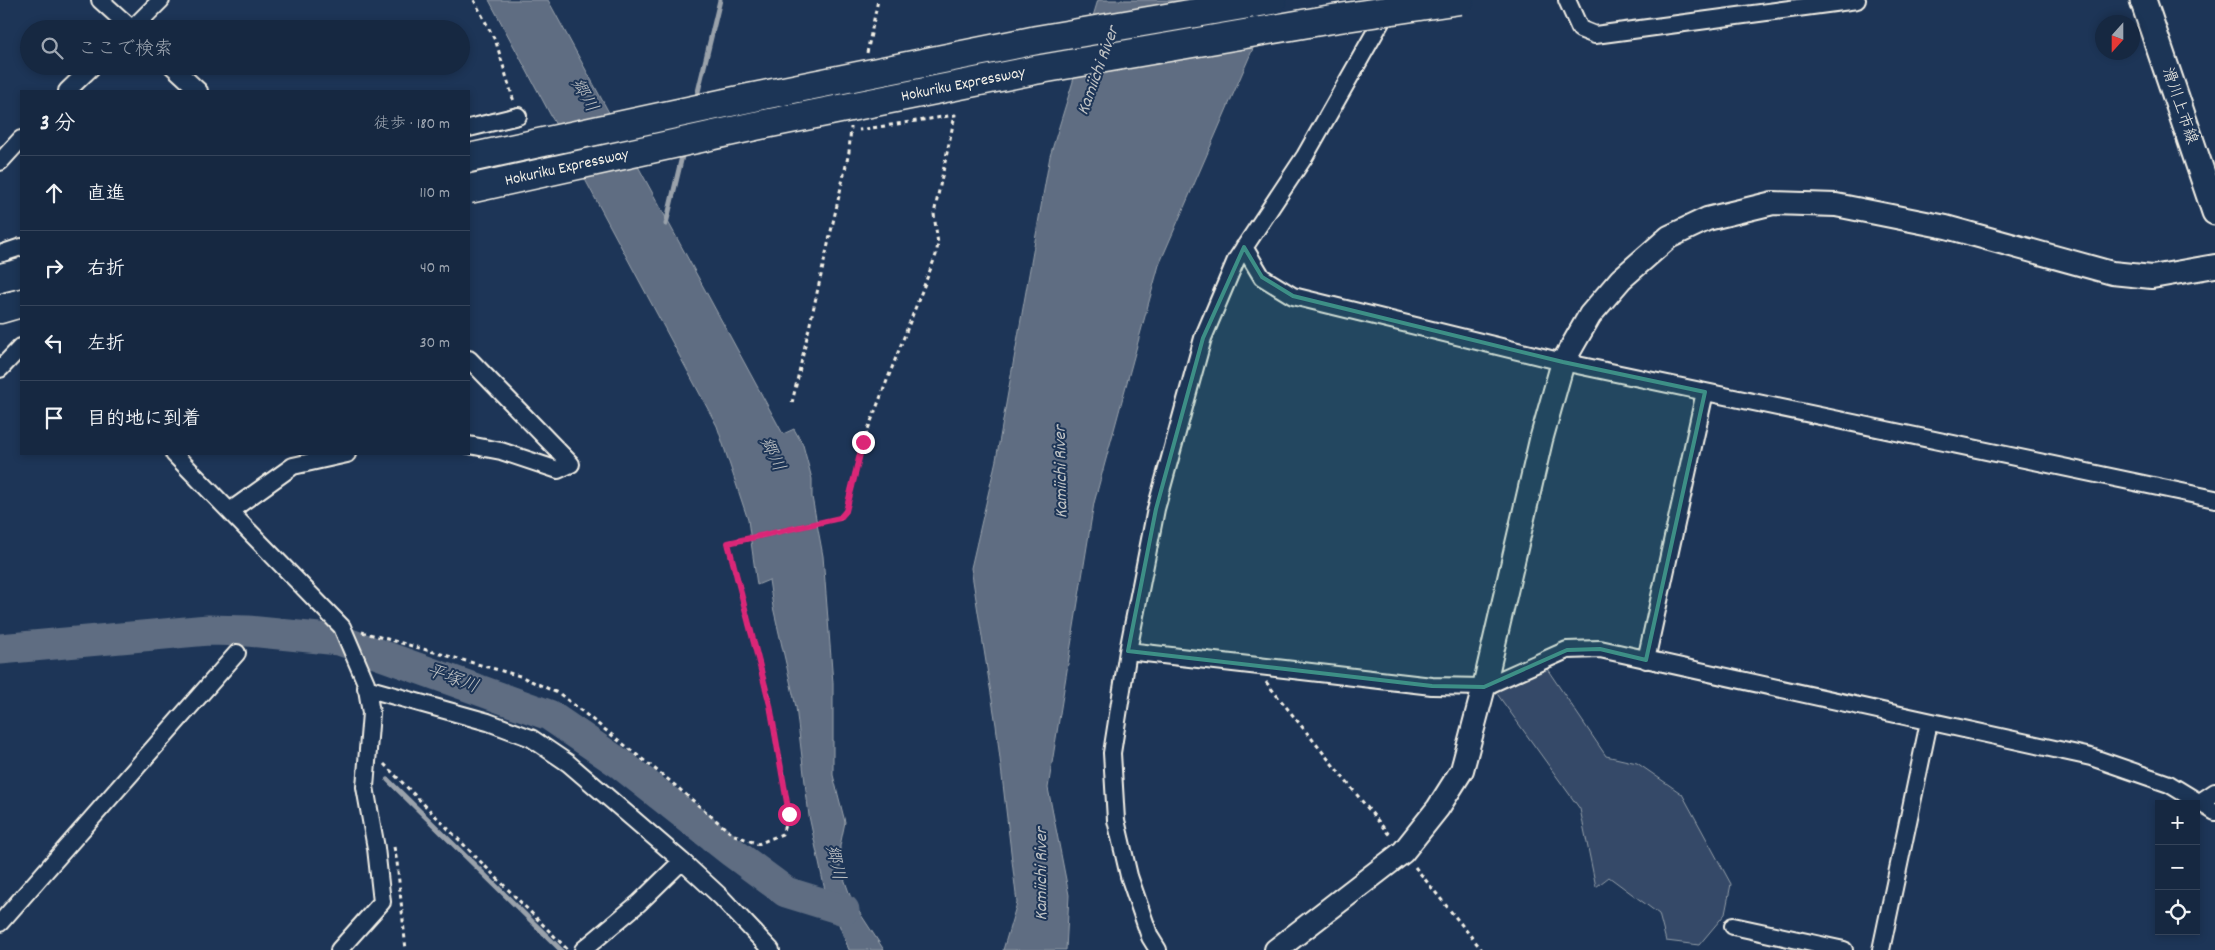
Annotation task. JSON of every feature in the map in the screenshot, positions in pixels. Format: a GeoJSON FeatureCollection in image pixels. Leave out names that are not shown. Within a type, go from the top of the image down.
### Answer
{"type":"FeatureCollection","features":[{"type":"Feature","properties":{"kind":"highway","name":"Hokuriku Expressway"},"geometry":{"type":"LineString","coordinates":[[470,158],[749,98],[1037,40],[1272,0]]}},
{"type":"Feature","properties":{"kind":"highway","name":"Hokuriku Expressway"},"geometry":{"type":"LineString","coordinates":[[470,189],[755,126],[1035,70],[1326,20],[1460,0]]}},
{"type":"Feature","properties":{"kind":"highway"},"geometry":{"type":"LineString","coordinates":[[0,277],[20,273]]}},
{"type":"Feature","properties":{"kind":"highway"},"geometry":{"type":"LineString","coordinates":[[0,309],[20,303]]}},
{"type":"Feature","properties":{"kind":"main road","name":"滑川上市線"},"geometry":{"type":"LineString","coordinates":[[2144,0],[2215,212]]}},
{"type":"Feature","properties":{"kind":"street"},"geometry":{"type":"LineString","coordinates":[[100,0],[122,20]]}},
{"type":"Feature","properties":{"kind":"street"},"geometry":{"type":"LineString","coordinates":[[141,20],[161,0]]}},
{"type":"Feature","properties":{"kind":"street"},"geometry":{"type":"LineString","coordinates":[[1158,950],[1150,936],[1128,876],[1116,820],[1112,753],[1128,651],[1156,509],[1203,338],[1236,260],[1305,156],[1394,0]]}},
{"type":"Feature","properties":{"kind":"street"},"geometry":{"type":"LineString","coordinates":[[1566,0],[1580,29],[1596,34],[1764,6],[1857,0]]}},
{"type":"Feature","properties":{"kind":"street"},"geometry":{"type":"LineString","coordinates":[[68,90],[84,75]]}},
{"type":"Feature","properties":{"kind":"street"},"geometry":{"type":"LineString","coordinates":[[182,75],[198,90]]}},
{"type":"Feature","properties":{"kind":"street"},"geometry":{"type":"LineString","coordinates":[[470,128],[518,116]]}},
{"type":"Feature","properties":{"kind":"street"},"geometry":{"type":"LineString","coordinates":[[0,162],[20,140]]}},
{"type":"Feature","properties":{"kind":"street"},"geometry":{"type":"LineString","coordinates":[[1276,950],[1403,852],[1438,808],[1462,770],[1484,687],[1541,440],[1563,362],[1590,315],[1621,278],[1669,238],[1706,219],[1773,203],[1836,205],[1946,227],[2112,273],[2152,277],[2215,266]]}},
{"type":"Feature","properties":{"kind":"street"},"geometry":{"type":"LineString","coordinates":[[0,254],[20,247]]}},
{"type":"Feature","properties":{"kind":"street"},"geometry":{"type":"LineString","coordinates":[[1244,248],[1262,277],[1293,296],[1563,362],[2215,499]]}},
{"type":"Feature","properties":{"kind":"street"},"geometry":{"type":"LineString","coordinates":[[0,277],[20,297]]}},
{"type":"Feature","properties":{"kind":"street"},"geometry":{"type":"LineString","coordinates":[[0,369],[20,348]]}},
{"type":"Feature","properties":{"kind":"street"},"geometry":{"type":"LineString","coordinates":[[470,360],[571,464],[558,470],[501,451],[470,445]]}},
{"type":"Feature","properties":{"kind":"street"},"geometry":{"type":"LineString","coordinates":[[1646,660],[1705,392]]}},
{"type":"Feature","properties":{"kind":"street"},"geometry":{"type":"LineString","coordinates":[[175,455],[342,627],[365,683],[371,713],[365,787],[376,848],[382,902],[339,950]]}},
{"type":"Feature","properties":{"kind":"street"},"geometry":{"type":"LineString","coordinates":[[230,511],[293,466],[342,455]]}},
{"type":"Feature","properties":{"kind":"street"},"geometry":{"type":"LineString","coordinates":[[1128,651],[1432,686],[1484,687],[1567,650],[1600,649],[2091,757],[2169,784],[2197,800]]}},
{"type":"Feature","properties":{"kind":"street"},"geometry":{"type":"LineString","coordinates":[[0,923],[237,653]]}},
{"type":"Feature","properties":{"kind":"street"},"geometry":{"type":"LineString","coordinates":[[365,683],[488,722],[531,738],[568,763],[682,861],[721,896],[771,950]]}},
{"type":"Feature","properties":{"kind":"street"},"geometry":{"type":"LineString","coordinates":[[1881,950],[1928,722]]}},
{"type":"Feature","properties":{"kind":"street"},"geometry":{"type":"LineString","coordinates":[[2215,792],[2200,802],[2215,812]]}},
{"type":"Feature","properties":{"kind":"street"},"geometry":{"type":"LineString","coordinates":[[583,950],[639,903],[682,861]]}},
{"type":"Feature","properties":{"kind":"street"},"geometry":{"type":"LineString","coordinates":[[1733,926],[1844,950]]}},
{"type":"Feature","properties":{"kind":"path"},"geometry":{"type":"LineString","coordinates":[[474,0],[496,42],[518,116]]}},
{"type":"Feature","properties":{"kind":"path"},"geometry":{"type":"LineString","coordinates":[[866,56],[878,0]]}},
{"type":"Feature","properties":{"kind":"path"},"geometry":{"type":"LineString","coordinates":[[342,627],[520,676],[560,694],[670,780],[732,834],[758,844],[782,834],[789,814],[770,705],[728,543],[823,520],[840,518],[846,511],[863,442],[936,255],[938,244],[934,214],[955,115],[850,131]]}},
{"type":"Feature","properties":{"kind":"path"},"geometry":{"type":"LineString","coordinates":[[792,403],[849,152],[852,122]]}},
{"type":"Feature","properties":{"kind":"path"},"geometry":{"type":"LineString","coordinates":[[1251,664],[1482,950]]}},
{"type":"Feature","properties":{"kind":"path"},"geometry":{"type":"LineString","coordinates":[[384,755],[384,773]]}},
{"type":"Feature","properties":{"kind":"path"},"geometry":{"type":"LineString","coordinates":[[384,764],[568,950]]}},
{"type":"Feature","properties":{"kind":"path"},"geometry":{"type":"LineString","coordinates":[[393,843],[397,862],[406,950]]}},
{"type":"Feature","properties":{"kind":"highlighted area"},"geometry":{"type":"Polygon","coordinates":[[[1244,247],[1262,277],[1293,296],[1563,362],[1705,392],[1646,660],[1600,649],[1567,650],[1484,687],[1432,686],[1128,651],[1156,509],[1203,338],[1244,247]]]}},
{"type":"Feature","properties":{"kind":"shaded area"},"geometry":{"type":"Polygon","coordinates":[[[1539,657],[1606,756],[1637,763],[1682,794],[1731,884],[1725,914],[1699,945],[1666,941],[1659,914],[1609,877],[1596,887],[1580,809],[1495,691],[1539,657]]]}},
{"type":"Feature","properties":{"kind":"water","name":"郷川"},"geometry":{"type":"Polygon","coordinates":[[[489,0],[548,0],[783,434],[794,429],[803,445],[812,479],[812,497],[823,556],[833,683],[833,775],[845,822],[840,846],[840,867],[852,901],[884,950],[849,950],[824,886],[809,816],[796,707],[773,607],[769,580],[757,585],[748,520],[717,426],[489,0]]]}},
{"type":"Feature","properties":{"kind":"water","name":"Kamiichi River"},"geometry":{"type":"Polygon","coordinates":[[[1098,0],[1274,0],[1159,265],[1094,503],[1048,788],[1069,895],[1066,950],[1003,950],[1017,903],[996,725],[971,568],[996,460],[1050,156],[1098,0]]]}},
{"type":"Feature","properties":{"kind":"waterway"},"geometry":{"type":"LineString","coordinates":[[696,100],[720,0]]}},
{"type":"Feature","properties":{"kind":"waterway"},"geometry":{"type":"LineString","coordinates":[[666,224],[683,152]]}},
{"type":"Feature","properties":{"kind":"waterway","name":"平塚川"},"geometry":{"type":"LineString","coordinates":[[0,649],[208,630],[248,631],[339,640],[549,715],[622,765],[786,892],[844,910]]}},
{"type":"Feature","properties":{"kind":"waterway"},"geometry":{"type":"LineString","coordinates":[[388,780],[561,950]]}},
{"type":"Feature","properties":{"kind":"route"},"geometry":{"type":"LineString","coordinates":[[789,814],[770,705],[728,543],[823,520],[840,518],[846,511],[863,442]]}}]}
